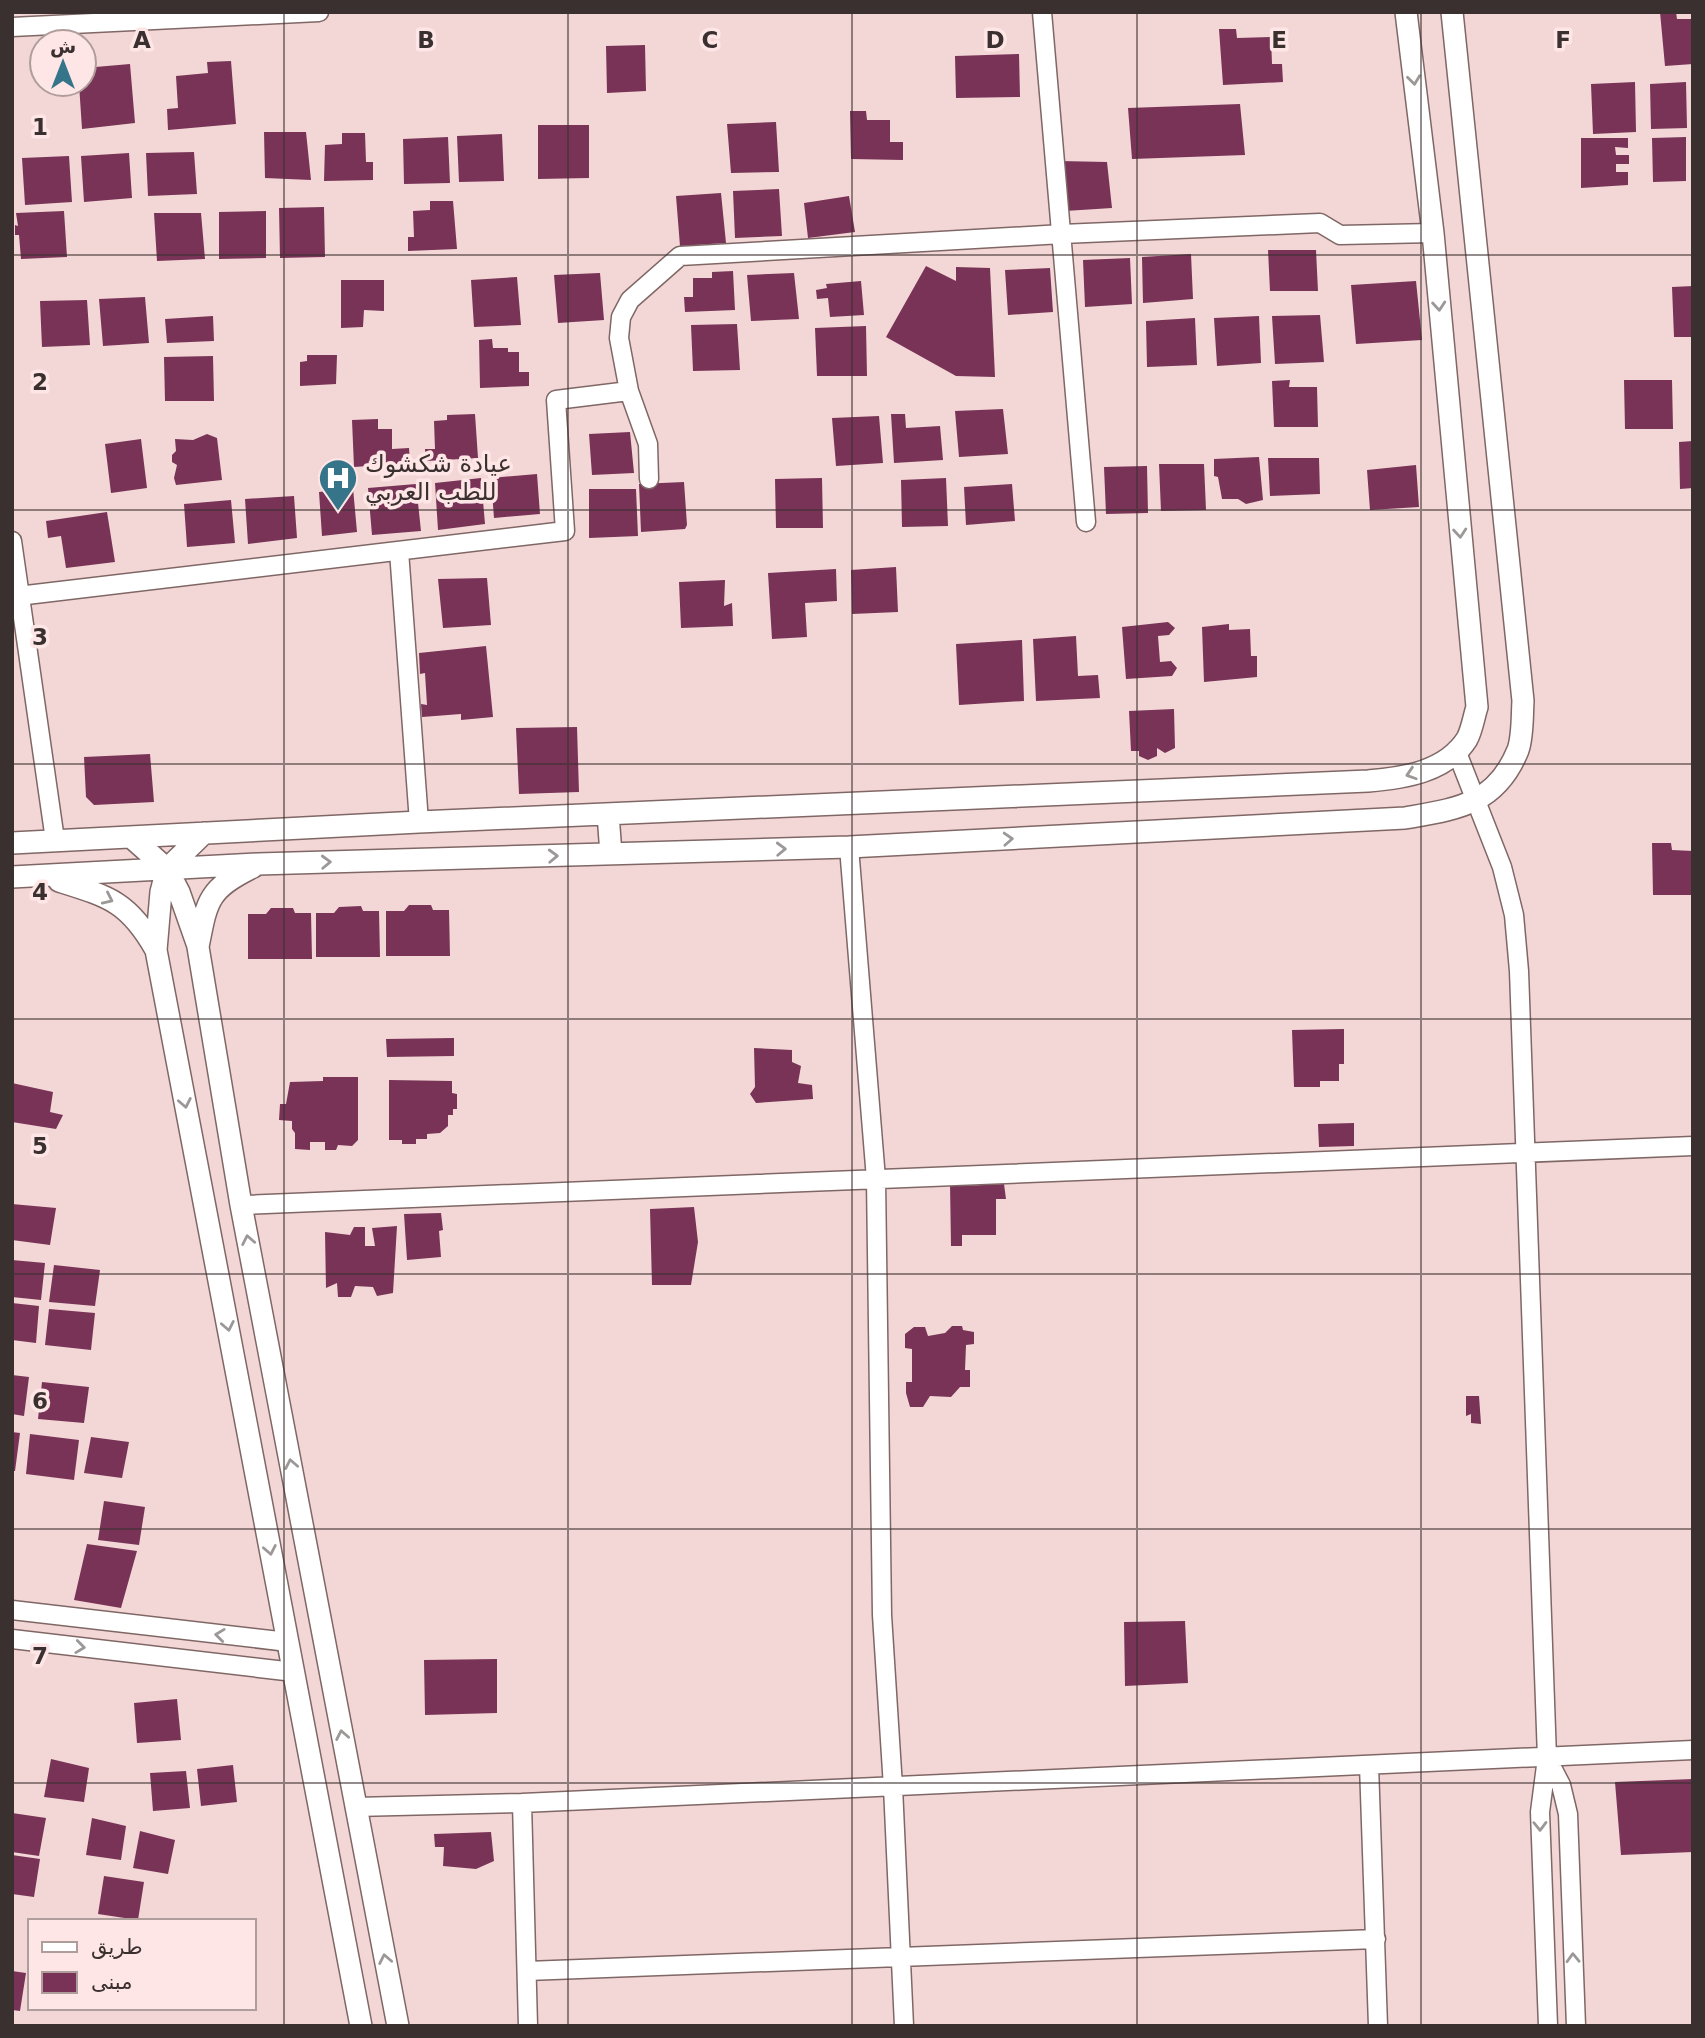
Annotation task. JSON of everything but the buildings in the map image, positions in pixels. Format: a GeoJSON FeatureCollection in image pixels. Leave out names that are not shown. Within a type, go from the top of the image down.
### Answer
{"type":"FeatureCollection","features":[{"type":"Feature","properties":{"kind":"street"},"geometry":{"type":"LineString","coordinates":[[12,27],[319,12]]}},
{"type":"Feature","properties":{"kind":"street"},"geometry":{"type":"LineString","coordinates":[[1042,12],[1086,522]]}},
{"type":"Feature","properties":{"kind":"street"},"geometry":{"type":"LineString","coordinates":[[12,843],[419,822],[1368,781],[1405,778],[1447,761],[1468,737],[1477,706],[1433,233],[1406,12]]}},
{"type":"Feature","properties":{"kind":"street"},"geometry":{"type":"LineString","coordinates":[[12,877],[258,864],[849,847],[1405,818],[1477,802],[1499,782],[1519,748],[1523,701],[1452,12]]}},
{"type":"Feature","properties":{"kind":"street"},"geometry":{"type":"LineString","coordinates":[[649,478],[648,443],[629,391],[619,338],[621,317],[630,300],[680,256],[1062,234],[1320,223],[1340,235],[1433,233]]}},
{"type":"Feature","properties":{"kind":"street"},"geometry":{"type":"LineString","coordinates":[[18,596],[565,531],[556,400],[629,391]]}},
{"type":"Feature","properties":{"kind":"street"},"geometry":{"type":"LineString","coordinates":[[12,541],[55,840]]}},
{"type":"Feature","properties":{"kind":"street"},"geometry":{"type":"LineString","coordinates":[[398,551],[419,822]]}},
{"type":"Feature","properties":{"kind":"street"},"geometry":{"type":"LineString","coordinates":[[1456,750],[1502,867],[1514,915],[1519,971],[1548,1758],[1540,1812],[1548,2026]]}},
{"type":"Feature","properties":{"kind":"street"},"geometry":{"type":"LineString","coordinates":[[608,814],[611,854]]}},
{"type":"Feature","properties":{"kind":"street"},"geometry":{"type":"LineString","coordinates":[[204,833],[167,869],[161,892],[156,950],[361,2026]]}},
{"type":"Feature","properties":{"kind":"street"},"geometry":{"type":"LineString","coordinates":[[131,837],[167,869],[179,892],[198,947],[242,1205],[398,2026]]}},
{"type":"Feature","properties":{"kind":"street"},"geometry":{"type":"LineString","coordinates":[[849,847],[876,1179],[882,1615],[904,2026]]}},
{"type":"Feature","properties":{"kind":"street"},"geometry":{"type":"LineString","coordinates":[[198,947],[203,919],[212,894],[231,877],[258,864]]}},
{"type":"Feature","properties":{"kind":"street"},"geometry":{"type":"LineString","coordinates":[[44,876],[117,902],[142,925],[156,950]]}},
{"type":"Feature","properties":{"kind":"street"},"geometry":{"type":"LineString","coordinates":[[242,1205],[1693,1146]]}},
{"type":"Feature","properties":{"kind":"street"},"geometry":{"type":"LineString","coordinates":[[219,1283],[256,1278]]}},
{"type":"Feature","properties":{"kind":"street"},"geometry":{"type":"LineString","coordinates":[[12,1610],[288,1642]]}},
{"type":"Feature","properties":{"kind":"street"},"geometry":{"type":"LineString","coordinates":[[12,1639],[294,1672]]}},
{"type":"Feature","properties":{"kind":"street"},"geometry":{"type":"LineString","coordinates":[[355,1807],[523,1803],[1693,1750]]}},
{"type":"Feature","properties":{"kind":"street"},"geometry":{"type":"LineString","coordinates":[[1548,1758],[1560,1785],[1567,1814],[1576,2026]]}},
{"type":"Feature","properties":{"kind":"street"},"geometry":{"type":"LineString","coordinates":[[1369,1765],[1378,2026]]}},
{"type":"Feature","properties":{"kind":"street"},"geometry":{"type":"LineString","coordinates":[[523,1803],[528,2026]]}},
{"type":"Feature","properties":{"kind":"street"},"geometry":{"type":"LineString","coordinates":[[527,1971],[1376,1939]]}},
{"type":"Feature","properties":{"kind":"place","name":"عيادة شكشوك للطب العربي"},"geometry":{"type":"Point","coordinates":[338,512]}}]}
